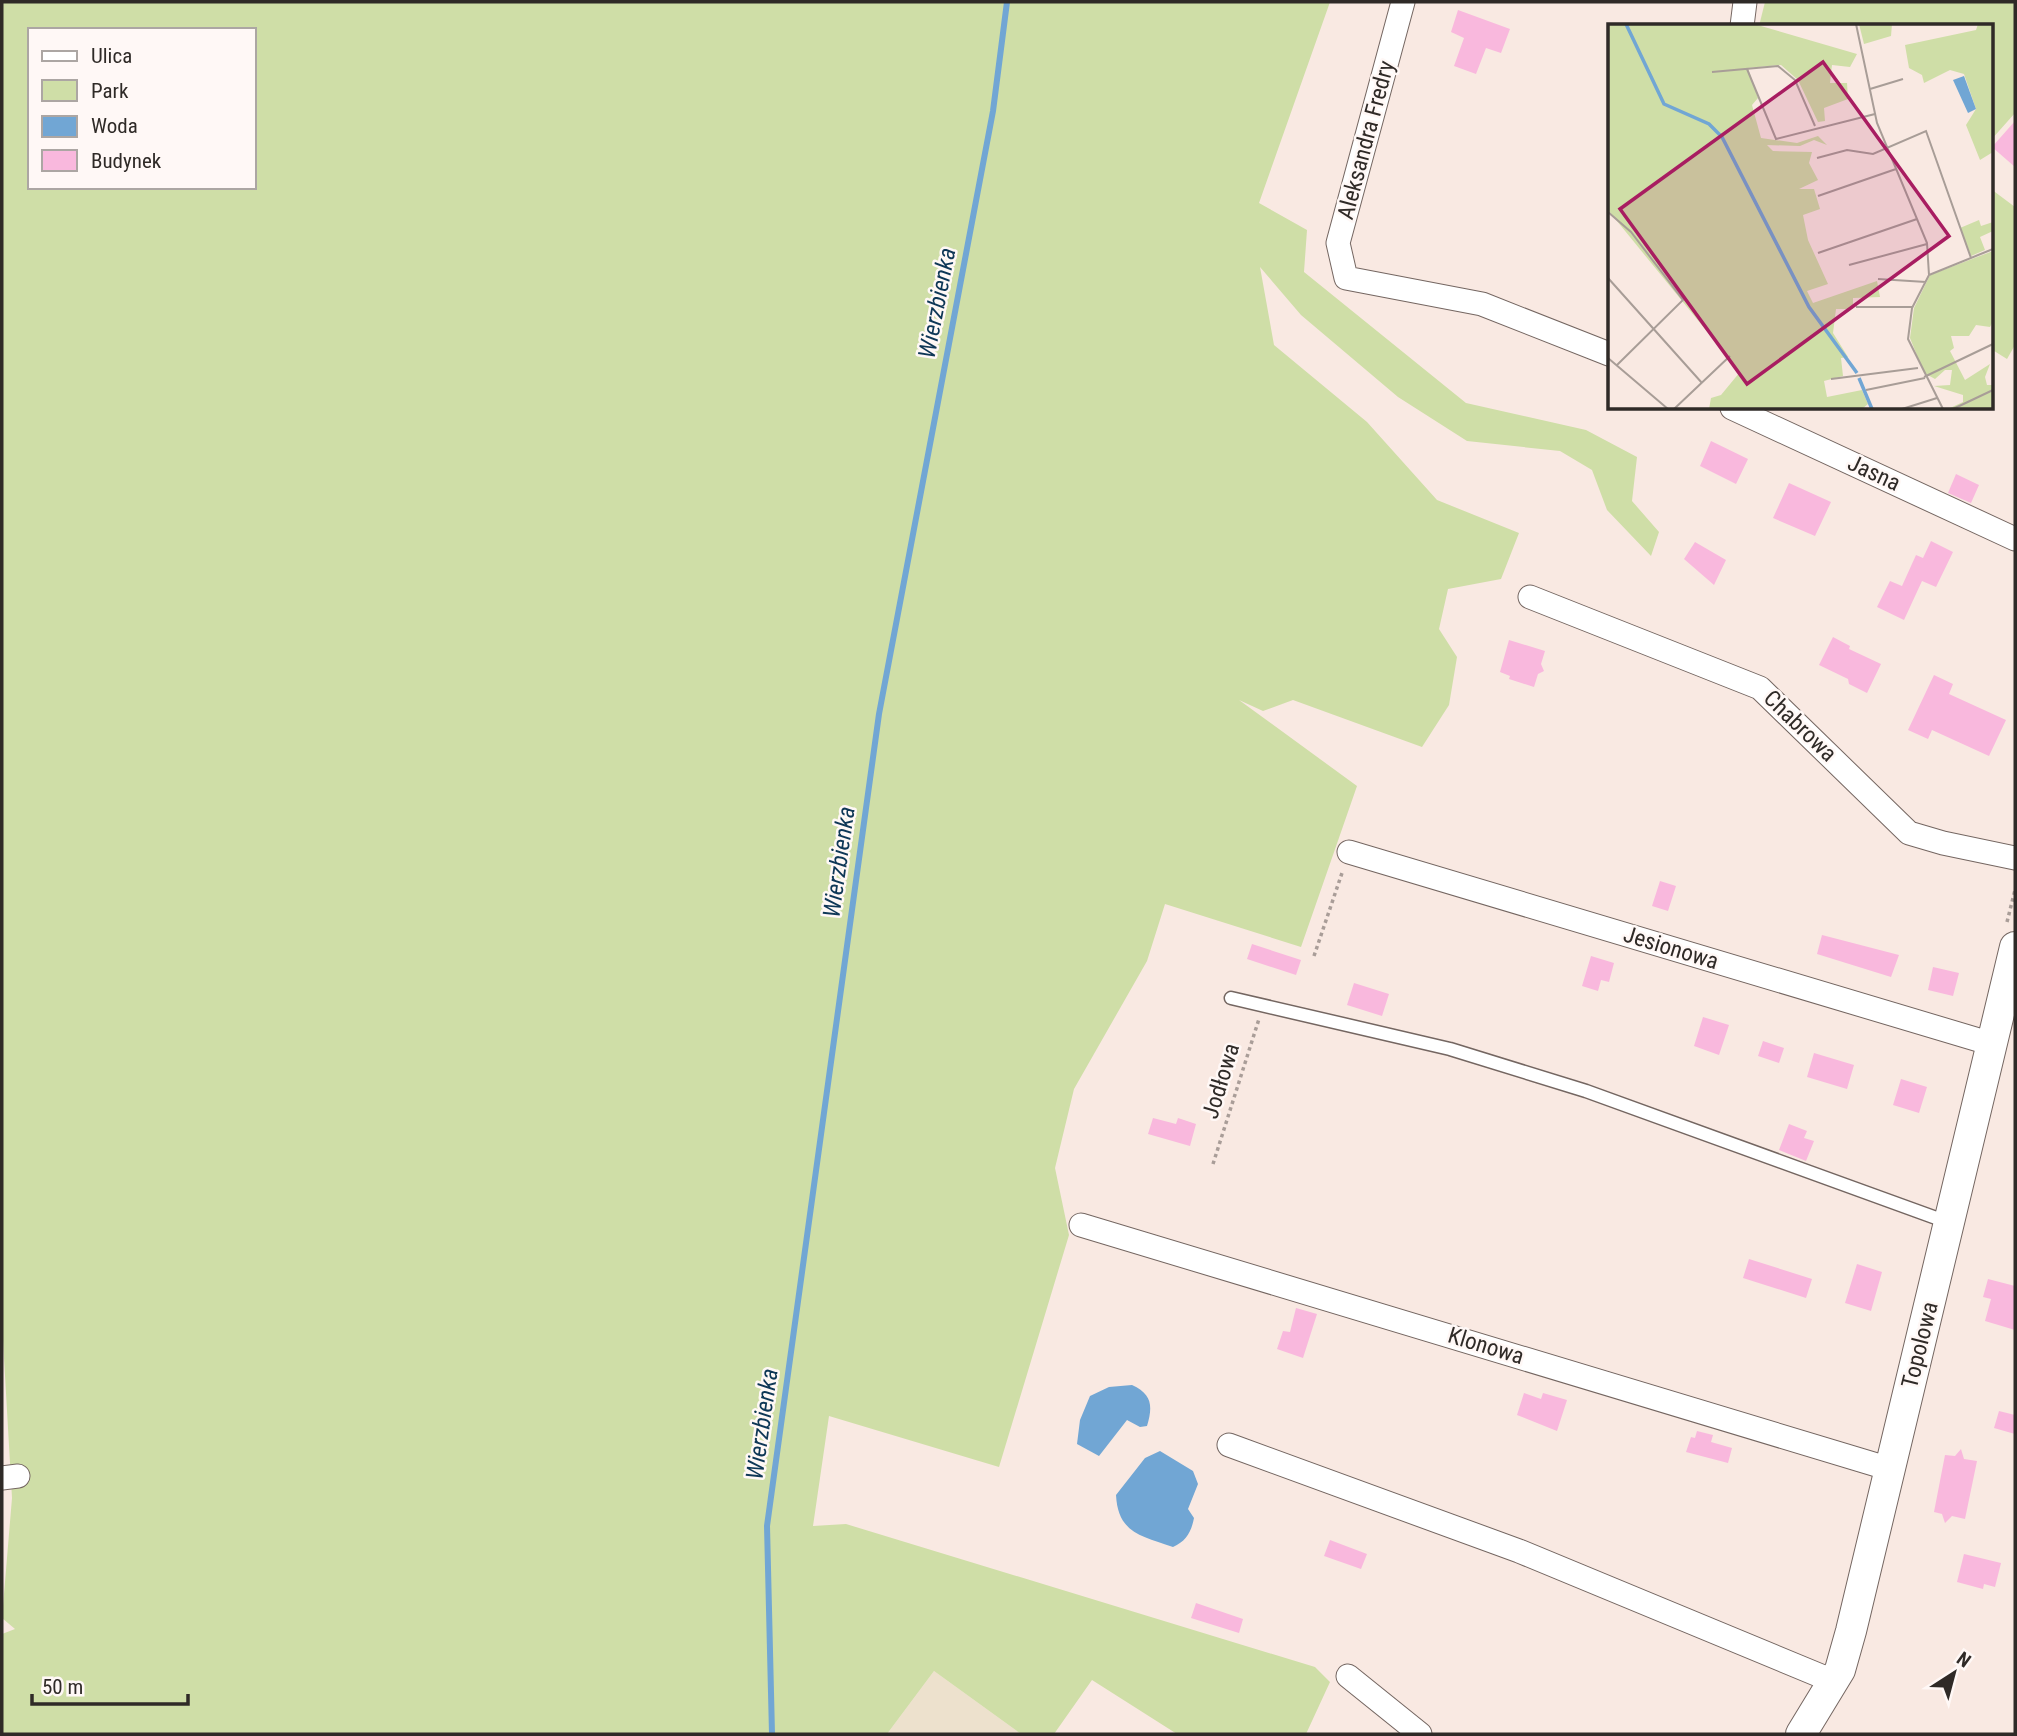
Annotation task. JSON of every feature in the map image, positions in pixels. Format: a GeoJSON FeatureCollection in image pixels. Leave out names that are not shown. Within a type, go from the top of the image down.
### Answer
{"type":"FeatureCollection","features":[{"type":"Feature","properties":{"kind":"street","name":"Aleksandra Fredry"},"geometry":{"type":"LineString","coordinates":[[1403,2],[1338,243],[1346,278],[1482,304],[1608,354]]}},
{"type":"Feature","properties":{"kind":"street"},"geometry":{"type":"LineString","coordinates":[[1742,24],[1745,2]]}},
{"type":"Feature","properties":{"kind":"street","name":"Jasna"},"geometry":{"type":"LineString","coordinates":[[1736,410],[2015,539]]}},
{"type":"Feature","properties":{"kind":"street","name":"Chabrowa"},"geometry":{"type":"LineString","coordinates":[[1530,597],[1760,688],[1909,833],[2015,858]]}},
{"type":"Feature","properties":{"kind":"street","name":"Jesionowa"},"geometry":{"type":"LineString","coordinates":[[1349,852],[1992,1044]]}},
{"type":"Feature","properties":{"kind":"street","name":"Topolowa"},"geometry":{"type":"LineString","coordinates":[[1801,1734],[1833,1681],[1852,1632],[2015,947]]}},
{"type":"Feature","properties":{"kind":"street","name":"Klonowa"},"geometry":{"type":"LineString","coordinates":[[1081,1225],[1890,1469]]}},
{"type":"Feature","properties":{"kind":"street"},"geometry":{"type":"LineString","coordinates":[[1229,1445],[1519,1551],[1833,1681]]}},
{"type":"Feature","properties":{"kind":"street"},"geometry":{"type":"LineString","coordinates":[[1348,1676],[1420,1734]]}},
{"type":"Feature","properties":{"kind":"lane"},"geometry":{"type":"LineString","coordinates":[[1231,998],[1450,1049],[1586,1091],[1950,1223]]}},
{"type":"Feature","properties":{"kind":"path"},"geometry":{"type":"LineString","coordinates":[[1314,956],[1349,852]]}},
{"type":"Feature","properties":{"kind":"path","name":"Jodłowa"},"geometry":{"type":"LineString","coordinates":[[1213,1164],[1263,1007]]}},
{"type":"Feature","properties":{"kind":"shaded area"},"geometry":{"type":"Polygon","coordinates":[[[934,1671],[1021,1734],[887,1734],[934,1671]]]}},
{"type":"Feature","properties":{"kind":"green space"},"geometry":{"type":"Polygon","coordinates":[[[2,2],[1330,2],[1259,203],[1307,230],[1304,272],[1466,403],[1586,430],[1637,457],[1632,501],[1659,532],[1651,556],[1607,510],[1592,470],[1560,451],[1467,441],[1398,397],[1301,315],[1260,267],[1274,345],[1367,422],[1437,500],[1519,533],[1501,579],[1448,589],[1439,629],[1457,657],[1449,705],[1422,747],[1293,700],[1263,711],[1239,700],[1357,786],[1301,947],[1165,904],[1147,961],[1074,1089],[1055,1168],[1069,1235],[999,1467],[829,1416],[813,1526],[846,1524],[1315,1667],[1330,1682],[1306,1734],[1177,1734],[1092,1680],[1054,1734],[1021,1734],[934,1671],[887,1734],[2,1734],[2,1634],[15,1629],[2,1618],[12,1498],[2,1323],[2,2]]]}},
{"type":"Feature","properties":{"kind":"green space"},"geometry":{"type":"Polygon","coordinates":[[[1765,2],[2015,2],[2015,113],[1993,138],[1993,24],[1760,24],[1765,2]]]}},
{"type":"Feature","properties":{"kind":"green space"},"geometry":{"type":"Polygon","coordinates":[[[1993,190],[2015,207],[2015,345],[2007,359],[1993,350],[1993,190]]]}},
{"type":"Feature","properties":{"kind":"water"},"geometry":{"type":"Polygon","coordinates":[[[1132,1385],[1144,1392],[1149,1401],[1147,1426],[1140,1427],[1127,1420],[1099,1456],[1077,1444],[1080,1420],[1090,1396],[1109,1387],[1132,1385]]]}},
{"type":"Feature","properties":{"kind":"water"},"geometry":{"type":"Polygon","coordinates":[[[1160,1451],[1193,1471],[1198,1484],[1188,1509],[1194,1518],[1191,1528],[1185,1539],[1173,1547],[1141,1536],[1126,1525],[1121,1518],[1116,1495],[1145,1458],[1160,1451]]]}},
{"type":"Feature","properties":{"kind":"building"},"geometry":{"type":"Polygon","coordinates":[[[1458,10],[1510,29],[1501,53],[1486,48],[1476,74],[1454,66],[1464,38],[1451,32],[1458,10]]]}},
{"type":"Feature","properties":{"kind":"building"},"geometry":{"type":"Polygon","coordinates":[[[2015,121],[2015,167],[1993,146],[2015,121]]]}},
{"type":"Feature","properties":{"kind":"building"},"geometry":{"type":"Polygon","coordinates":[[[1711,441],[1748,459],[1736,484],[1700,466],[1711,441]]]}},
{"type":"Feature","properties":{"kind":"building"},"geometry":{"type":"Polygon","coordinates":[[[1956,474],[1979,485],[1971,503],[1948,493],[1956,474]]]}},
{"type":"Feature","properties":{"kind":"building"},"geometry":{"type":"Polygon","coordinates":[[[1789,483],[1831,502],[1815,536],[1773,518],[1789,483]]]}},
{"type":"Feature","properties":{"kind":"building"},"geometry":{"type":"Polygon","coordinates":[[[1931,541],[1953,552],[1936,587],[1922,581],[1904,620],[1877,607],[1890,581],[1902,586],[1916,555],[1923,558],[1931,541]]]}},
{"type":"Feature","properties":{"kind":"building"},"geometry":{"type":"Polygon","coordinates":[[[1695,542],[1726,560],[1714,585],[1684,559],[1695,542]]]}},
{"type":"Feature","properties":{"kind":"building"},"geometry":{"type":"Polygon","coordinates":[[[1833,637],[1850,646],[1849,649],[1881,664],[1867,693],[1849,684],[1848,679],[1819,665],[1833,637]]]}},
{"type":"Feature","properties":{"kind":"building"},"geometry":{"type":"Polygon","coordinates":[[[1509,640],[1545,651],[1541,664],[1544,671],[1538,674],[1534,687],[1509,679],[1510,676],[1500,672],[1509,640]]]}},
{"type":"Feature","properties":{"kind":"building"},"geometry":{"type":"Polygon","coordinates":[[[1934,675],[1953,684],[1949,694],[2006,720],[1989,756],[1932,730],[1928,739],[1908,730],[1934,675]]]}},
{"type":"Feature","properties":{"kind":"building"},"geometry":{"type":"Polygon","coordinates":[[[1660,881],[1676,886],[1668,911],[1652,906],[1660,881]]]}},
{"type":"Feature","properties":{"kind":"building"},"geometry":{"type":"Polygon","coordinates":[[[1822,935],[1899,955],[1891,977],[1817,954],[1822,935]]]}},
{"type":"Feature","properties":{"kind":"building"},"geometry":{"type":"Polygon","coordinates":[[[1252,944],[1301,960],[1296,975],[1247,959],[1252,944]]]}},
{"type":"Feature","properties":{"kind":"building"},"geometry":{"type":"Polygon","coordinates":[[[1591,956],[1614,963],[1609,982],[1601,980],[1598,991],[1582,986],[1591,956]]]}},
{"type":"Feature","properties":{"kind":"building"},"geometry":{"type":"Polygon","coordinates":[[[1933,967],[1959,973],[1953,996],[1928,990],[1933,967]]]}},
{"type":"Feature","properties":{"kind":"building"},"geometry":{"type":"Polygon","coordinates":[[[1354,983],[1389,994],[1382,1016],[1347,1005],[1354,983]]]}},
{"type":"Feature","properties":{"kind":"building"},"geometry":{"type":"Polygon","coordinates":[[[1703,1017],[1729,1025],[1719,1055],[1694,1046],[1703,1017]]]}},
{"type":"Feature","properties":{"kind":"building"},"geometry":{"type":"Polygon","coordinates":[[[1763,1041],[1784,1048],[1779,1063],[1758,1056],[1763,1041]]]}},
{"type":"Feature","properties":{"kind":"building"},"geometry":{"type":"Polygon","coordinates":[[[1814,1053],[1854,1065],[1847,1089],[1807,1077],[1814,1053]]]}},
{"type":"Feature","properties":{"kind":"building"},"geometry":{"type":"Polygon","coordinates":[[[1901,1079],[1927,1087],[1919,1113],[1893,1105],[1901,1079]]]}},
{"type":"Feature","properties":{"kind":"building"},"geometry":{"type":"Polygon","coordinates":[[[1153,1118],[1176,1124],[1178,1118],[1196,1124],[1190,1146],[1148,1134],[1153,1118]]]}},
{"type":"Feature","properties":{"kind":"building"},"geometry":{"type":"Polygon","coordinates":[[[1789,1124],[1807,1131],[1804,1138],[1814,1141],[1806,1161],[1779,1150],[1789,1124]]]}},
{"type":"Feature","properties":{"kind":"building"},"geometry":{"type":"Polygon","coordinates":[[[1749,1259],[1812,1279],[1806,1298],[1743,1278],[1749,1259]]]}},
{"type":"Feature","properties":{"kind":"building"},"geometry":{"type":"Polygon","coordinates":[[[1857,1264],[1882,1272],[1871,1311],[1845,1303],[1857,1264]]]}},
{"type":"Feature","properties":{"kind":"building"},"geometry":{"type":"Polygon","coordinates":[[[1988,1279],[2015,1286],[2015,1330],[1985,1321],[1991,1299],[1983,1297],[1988,1279]]]}},
{"type":"Feature","properties":{"kind":"building"},"geometry":{"type":"Polygon","coordinates":[[[1296,1308],[1317,1314],[1303,1358],[1277,1349],[1283,1331],[1290,1332],[1296,1308]]]}},
{"type":"Feature","properties":{"kind":"building"},"geometry":{"type":"Polygon","coordinates":[[[1524,1393],[1541,1399],[1543,1393],[1567,1400],[1557,1431],[1517,1415],[1524,1393]]]}},
{"type":"Feature","properties":{"kind":"building"},"geometry":{"type":"Polygon","coordinates":[[[1999,1411],[2015,1415],[2015,1434],[1994,1428],[1999,1411]]]}},
{"type":"Feature","properties":{"kind":"building"},"geometry":{"type":"Polygon","coordinates":[[[1697,1431],[1713,1435],[1711,1442],[1732,1448],[1728,1463],[1686,1452],[1691,1437],[1695,1438],[1697,1431]]]}},
{"type":"Feature","properties":{"kind":"building"},"geometry":{"type":"Polygon","coordinates":[[[1961,1449],[1964,1459],[1977,1461],[1965,1519],[1952,1516],[1945,1523],[1942,1514],[1934,1512],[1945,1455],[1955,1456],[1961,1449]]]}},
{"type":"Feature","properties":{"kind":"building"},"geometry":{"type":"Polygon","coordinates":[[[1330,1540],[1367,1554],[1361,1569],[1324,1556],[1330,1540]]]}},
{"type":"Feature","properties":{"kind":"building"},"geometry":{"type":"Polygon","coordinates":[[[1964,1554],[2001,1563],[1995,1587],[1984,1584],[1983,1589],[1957,1582],[1964,1554]]]}},
{"type":"Feature","properties":{"kind":"building"},"geometry":{"type":"Polygon","coordinates":[[[1196,1603],[1243,1619],[1239,1633],[1191,1618],[1196,1603]]]}},
{"type":"Feature","properties":{"kind":"waterway","name":"Wierzbienka"},"geometry":{"type":"LineString","coordinates":[[772,1734],[767,1526],[879,714],[993,111],[1007,2]]}}]}
